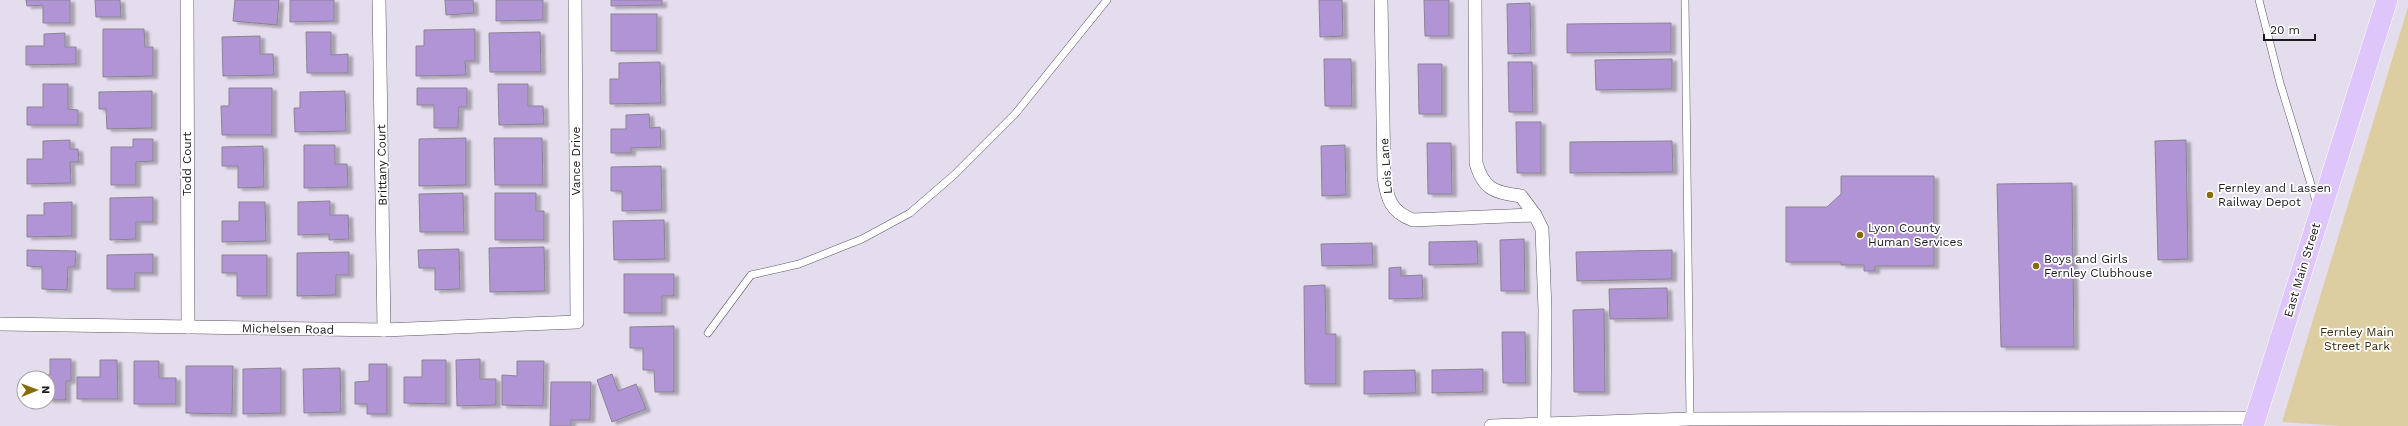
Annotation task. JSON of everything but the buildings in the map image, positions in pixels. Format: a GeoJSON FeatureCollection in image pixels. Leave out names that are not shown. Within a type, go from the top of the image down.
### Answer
{"type":"FeatureCollection","features":[{"type":"Feature","properties":{"kind":"main road","name":"East Main Street"},"geometry":{"type":"LineString","coordinates":[[2254,422],[2387,0]]}},
{"type":"Feature","properties":{"kind":"street","name":"Todd Court"},"geometry":{"type":"LineString","coordinates":[[187,0],[188,327]]}},
{"type":"Feature","properties":{"kind":"street","name":"Brittany Court"},"geometry":{"type":"LineString","coordinates":[[380,0],[384,330]]}},
{"type":"Feature","properties":{"kind":"street","name":"Vance Drive"},"geometry":{"type":"LineString","coordinates":[[575,0],[577,322]]}},
{"type":"Feature","properties":{"kind":"street","name":"Lois Lane"},"geometry":{"type":"LineString","coordinates":[[1381,0],[1384,178],[1387,197],[1391,206],[1403,216],[1413,220],[1535,216]]}},
{"type":"Feature","properties":{"kind":"street"},"geometry":{"type":"LineString","coordinates":[[1475,0],[1476,163],[1480,178],[1490,188],[1502,194],[1521,196],[1542,229],[1545,311],[1544,424]]}},
{"type":"Feature","properties":{"kind":"street","name":"Michelsen Road"},"geometry":{"type":"LineString","coordinates":[[0,324],[384,330],[577,322]]}},
{"type":"Feature","properties":{"kind":"street"},"geometry":{"type":"LineString","coordinates":[[1490,426],[1690,419],[2254,422]]}},
{"type":"Feature","properties":{"kind":"lane"},"geometry":{"type":"LineString","coordinates":[[708,332],[751,275],[799,264],[862,239],[910,213],[954,175],[1015,114],[1107,0]]}},
{"type":"Feature","properties":{"kind":"lane"},"geometry":{"type":"LineString","coordinates":[[1685,0],[1690,419]]}},
{"type":"Feature","properties":{"kind":"lane"},"geometry":{"type":"LineString","coordinates":[[2260,0],[2280,83],[2320,212]]}},
{"type":"Feature","properties":{"kind":"green space","name":"Fernley Main Street Park"},"geometry":{"type":"Polygon","coordinates":[[[2408,7],[2408,426],[2341,426],[2282,422],[2408,7]]]}},
{"type":"Feature","properties":{"kind":"place","name":"Fernley and Lassen Railway Depot"},"geometry":{"type":"Point","coordinates":[2210,195]}},
{"type":"Feature","properties":{"kind":"place","name":"Lyon County Human Services"},"geometry":{"type":"Point","coordinates":[1860,235]}},
{"type":"Feature","properties":{"kind":"place","name":"Boys and Girls Fernley Clubhouse"},"geometry":{"type":"Point","coordinates":[2036,266]}}]}
